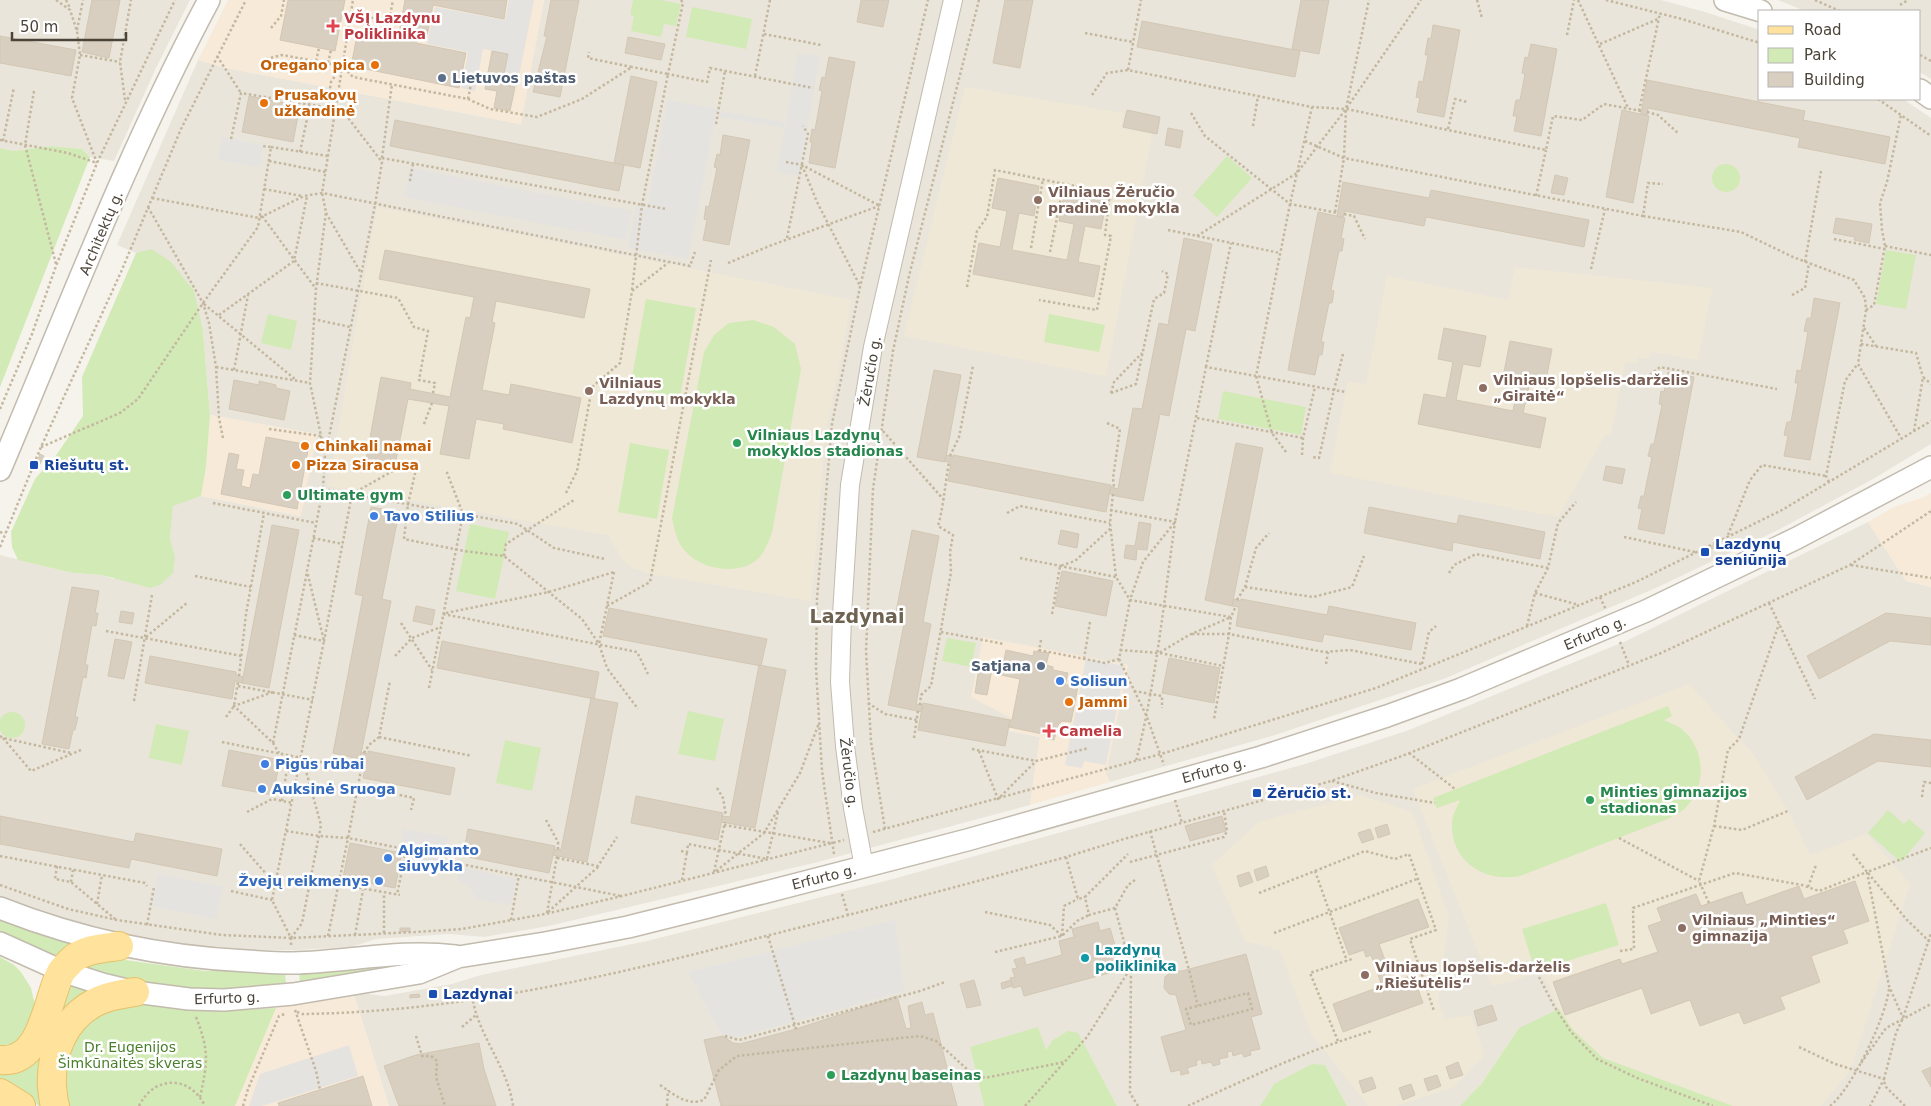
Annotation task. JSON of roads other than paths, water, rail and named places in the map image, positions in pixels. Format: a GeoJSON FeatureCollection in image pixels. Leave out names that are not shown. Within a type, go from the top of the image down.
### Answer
{"type":"FeatureCollection","features":[{"type":"Feature","properties":{"kind":"main road"},"geometry":{"type":"LineString","coordinates":[[0,1060],[5,1061],[18,1057],[35,1041],[62,971],[74,959],[98,949],[118,933]]}},
{"type":"Feature","properties":{"kind":"main road"},"geometry":{"type":"LineString","coordinates":[[55,1106],[52,1080],[54,1058],[62,1034],[78,1014],[94,1002],[110,996],[135,992]]}},
{"type":"Feature","properties":{"kind":"main road"},"geometry":{"type":"LineString","coordinates":[[0,1093],[21,1106]]}},
{"type":"Feature","properties":{"kind":"street","name":"Architektų g."},"geometry":{"type":"LineString","coordinates":[[0,470],[146,130],[177,62],[209,0]]}},
{"type":"Feature","properties":{"kind":"street","name":"Žėručio g."},"geometry":{"type":"LineString","coordinates":[[864,867],[845,746],[840,682],[850,485],[873,347],[953,0]]}},
{"type":"Feature","properties":{"kind":"street"},"geometry":{"type":"LineString","coordinates":[[1725,0],[1758,10]]}},
{"type":"Feature","properties":{"kind":"street","name":"Erfurto g."},"geometry":{"type":"LineString","coordinates":[[0,943],[62,971],[135,992],[190,999],[224,1000],[293,994],[419,973],[458,957],[545,943],[628,926],[967,840],[1261,757],[1405,710],[1646,611],[1797,538],[1931,467]]}},
{"type":"Feature","properties":{"kind":"street","name":"Erfurto g."},"geometry":{"type":"LineString","coordinates":[[0,908],[72,933],[118,933],[218,960],[292,963],[387,954],[433,954],[458,957]]}},
{"type":"Feature","properties":{"kind":"place","name":"VŠĮ Lazdynu Poliklinika"},"geometry":{"type":"Point","coordinates":[333,26]}},
{"type":"Feature","properties":{"kind":"place","name":"Oregano pica"},"geometry":{"type":"Point","coordinates":[375,65]}},
{"type":"Feature","properties":{"kind":"place","name":"Lietuvos paštas"},"geometry":{"type":"Point","coordinates":[442,78]}},
{"type":"Feature","properties":{"kind":"place","name":"Prusakovų užkandinė"},"geometry":{"type":"Point","coordinates":[264,103]}},
{"type":"Feature","properties":{"kind":"place","name":"Vilniaus Žėručio pradinė mokykla"},"geometry":{"type":"Point","coordinates":[1038,200]}},
{"type":"Feature","properties":{"kind":"place","name":"Vilniaus lopšelis-darželis „Giraitė“"},"geometry":{"type":"Point","coordinates":[1483,388]}},
{"type":"Feature","properties":{"kind":"place","name":"Vilniaus Lazdynų mokykla"},"geometry":{"type":"Point","coordinates":[589,391]}},
{"type":"Feature","properties":{"kind":"place","name":"Vilniaus Lazdynų mokyklos stadionas"},"geometry":{"type":"Point","coordinates":[737,443]}},
{"type":"Feature","properties":{"kind":"place","name":"Chinkali namai"},"geometry":{"type":"Point","coordinates":[305,446]}},
{"type":"Feature","properties":{"kind":"place","name":"Riešutų st."},"geometry":{"type":"Point","coordinates":[34,465]}},
{"type":"Feature","properties":{"kind":"place","name":"Pizza Siracusa"},"geometry":{"type":"Point","coordinates":[296,465]}},
{"type":"Feature","properties":{"kind":"place","name":"Ultimate gym"},"geometry":{"type":"Point","coordinates":[287,495]}},
{"type":"Feature","properties":{"kind":"place","name":"Tavo Stilius"},"geometry":{"type":"Point","coordinates":[374,516]}},
{"type":"Feature","properties":{"kind":"place","name":"Lazdynų seniūnija"},"geometry":{"type":"Point","coordinates":[1705,552]}},
{"type":"Feature","properties":{"kind":"place","name":"Satjana"},"geometry":{"type":"Point","coordinates":[1041,666]}},
{"type":"Feature","properties":{"kind":"place","name":"Solisun"},"geometry":{"type":"Point","coordinates":[1060,681]}},
{"type":"Feature","properties":{"kind":"place","name":"Jammi"},"geometry":{"type":"Point","coordinates":[1069,702]}},
{"type":"Feature","properties":{"kind":"place","name":"Camelia"},"geometry":{"type":"Point","coordinates":[1049,731]}},
{"type":"Feature","properties":{"kind":"place","name":"Pigūs rūbai"},"geometry":{"type":"Point","coordinates":[265,764]}},
{"type":"Feature","properties":{"kind":"place","name":"Auksinė Sruoga"},"geometry":{"type":"Point","coordinates":[262,789]}},
{"type":"Feature","properties":{"kind":"place","name":"Žėručio st."},"geometry":{"type":"Point","coordinates":[1257,793]}},
{"type":"Feature","properties":{"kind":"place","name":"Minties gimnazijos stadionas"},"geometry":{"type":"Point","coordinates":[1590,800]}},
{"type":"Feature","properties":{"kind":"place","name":"Algimanto siuvykla"},"geometry":{"type":"Point","coordinates":[388,858]}},
{"type":"Feature","properties":{"kind":"place","name":"Žvejų reikmenys"},"geometry":{"type":"Point","coordinates":[379,881]}},
{"type":"Feature","properties":{"kind":"place","name":"Vilniaus „Minties“ gimnazija"},"geometry":{"type":"Point","coordinates":[1682,928]}},
{"type":"Feature","properties":{"kind":"place","name":"Lazdynų poliklinika"},"geometry":{"type":"Point","coordinates":[1085,958]}},
{"type":"Feature","properties":{"kind":"place","name":"Vilniaus lopšelis-darželis „Riešutėlis“"},"geometry":{"type":"Point","coordinates":[1365,975]}},
{"type":"Feature","properties":{"kind":"place","name":"Lazdynai"},"geometry":{"type":"Point","coordinates":[433,994]}},
{"type":"Feature","properties":{"kind":"place","name":"Lazdynų baseinas"},"geometry":{"type":"Point","coordinates":[831,1075]}},
{"type":"Feature","properties":{"kind":"district","name":"Lazdynai"},"geometry":{"type":"Point","coordinates":[857,616]}},
{"type":"Feature","properties":{"kind":"park label","name":"Dr. Eugenijos Šimkūnaitės skveras"},"geometry":{"type":"Point","coordinates":[130,1056]}}]}
